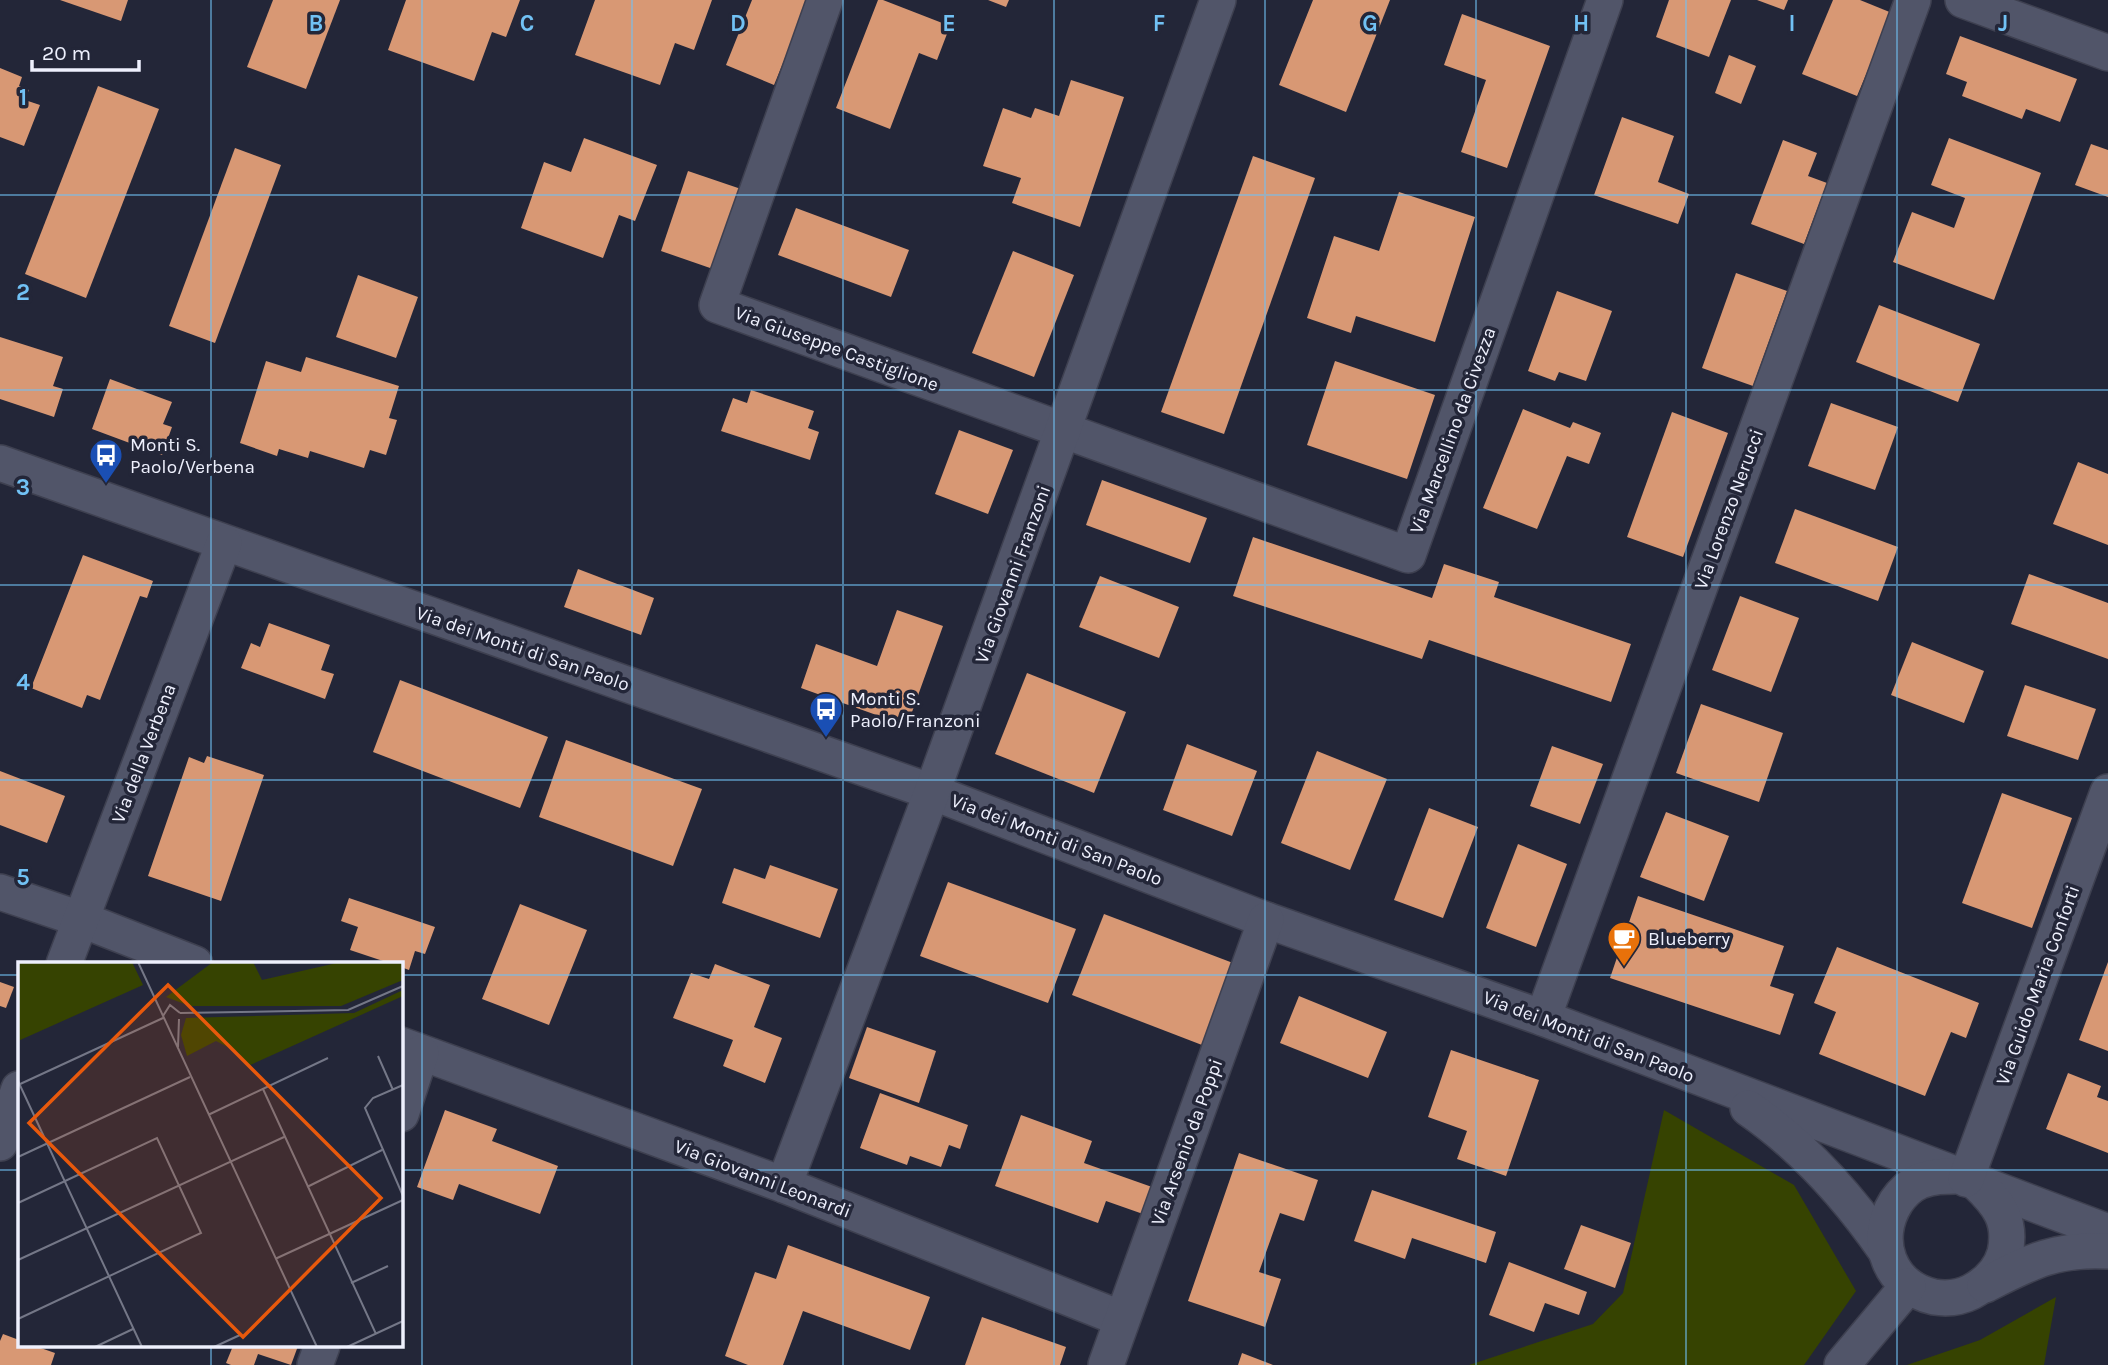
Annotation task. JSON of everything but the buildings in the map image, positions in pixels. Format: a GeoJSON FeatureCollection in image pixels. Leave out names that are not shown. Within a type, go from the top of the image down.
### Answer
{"type":"FeatureCollection","features":[{"type":"Feature","properties":{"kind":"street","name":"Via Giuseppe Castiglione"},"geometry":{"type":"LineString","coordinates":[[825,0],[717,305],[1064,429]]}},
{"type":"Feature","properties":{"kind":"street","name":"Via Giovanni Franzoni"},"geometry":{"type":"LineString","coordinates":[[784,1185],[932,792],[1218,0]]}},
{"type":"Feature","properties":{"kind":"street","name":"Via Marcellino da Civezza"},"geometry":{"type":"LineString","coordinates":[[1064,429],[1408,555],[1605,0]]}},
{"type":"Feature","properties":{"kind":"street","name":"Via Lorenzo Nerucci"},"geometry":{"type":"LineString","coordinates":[[1543,1017],[1913,0]]}},
{"type":"Feature","properties":{"kind":"street"},"geometry":{"type":"LineString","coordinates":[[1963,0],[2108,53]]}},
{"type":"Feature","properties":{"kind":"street","name":"Via dei Monti di San Paolo"},"geometry":{"type":"LineString","coordinates":[[0,463],[932,792],[1266,919],[1543,1017],[2108,1232]]}},
{"type":"Feature","properties":{"kind":"street","name":"Via della Verbena"},"geometry":{"type":"LineString","coordinates":[[65,962],[224,543]]}},
{"type":"Feature","properties":{"kind":"street","name":"Via Guido Maria Conforti"},"geometry":{"type":"LineString","coordinates":[[1967,1180],[2108,792]]}},
{"type":"Feature","properties":{"kind":"street"},"geometry":{"type":"LineString","coordinates":[[0,892],[80,919],[190,962]]}},
{"type":"Feature","properties":{"kind":"street","name":"Via Arsenio da Poppi"},"geometry":{"type":"LineString","coordinates":[[1106,1365],[1266,919]]}},
{"type":"Feature","properties":{"kind":"street"},"geometry":{"type":"LineString","coordinates":[[402,1108],[411,1049]]}},
{"type":"Feature","properties":{"kind":"street","name":"Via Giovanni Leonardi"},"geometry":{"type":"LineString","coordinates":[[411,1049],[784,1185],[1122,1319]]}},
{"type":"Feature","properties":{"kind":"street"},"geometry":{"type":"LineString","coordinates":[[1711,1082],[1771,1123],[1816,1164],[1859,1213],[1885,1251],[1894,1270],[1908,1286],[1925,1295],[1945,1299],[1965,1296],[2030,1262],[2058,1253],[2108,1251]]}},
{"type":"Feature","properties":{"kind":"street"},"geometry":{"type":"LineString","coordinates":[[0,1143],[18,1092]]}},
{"type":"Feature","properties":{"kind":"street"},"geometry":{"type":"LineString","coordinates":[[1885,1251],[1884,1231],[1890,1212],[1901,1194],[1918,1182],[1937,1176],[1967,1180],[1996,1201],[2004,1218],[2007,1237],[2004,1256],[1996,1273],[1982,1287]]}},
{"type":"Feature","properties":{"kind":"street"},"geometry":{"type":"LineString","coordinates":[[1842,1365],[1908,1286]]}},
{"type":"Feature","properties":{"kind":"street"},"geometry":{"type":"LineString","coordinates":[[315,1365],[321,1348]]}},
{"type":"Feature","properties":{"kind":"green space"},"geometry":{"type":"Polygon","coordinates":[[[1664,1110],[1794,1185],[1856,1291],[1804,1365],[1469,1365],[1593,1324],[1623,1293],[1664,1110]]]}},
{"type":"Feature","properties":{"kind":"green space"},"geometry":{"type":"Polygon","coordinates":[[[2056,1297],[2044,1365],[1907,1365],[1980,1340],[2056,1297]]]}},
{"type":"Feature","properties":{"kind":"place","name":"Monti S. Paolo/Verbena"},"geometry":{"type":"Point","coordinates":[106,485]}},
{"type":"Feature","properties":{"kind":"place","name":"Monti S. Paolo/Franzoni"},"geometry":{"type":"Point","coordinates":[826,739]}},
{"type":"Feature","properties":{"kind":"place","name":"Blueberry"},"geometry":{"type":"Point","coordinates":[1624,968]}}]}
